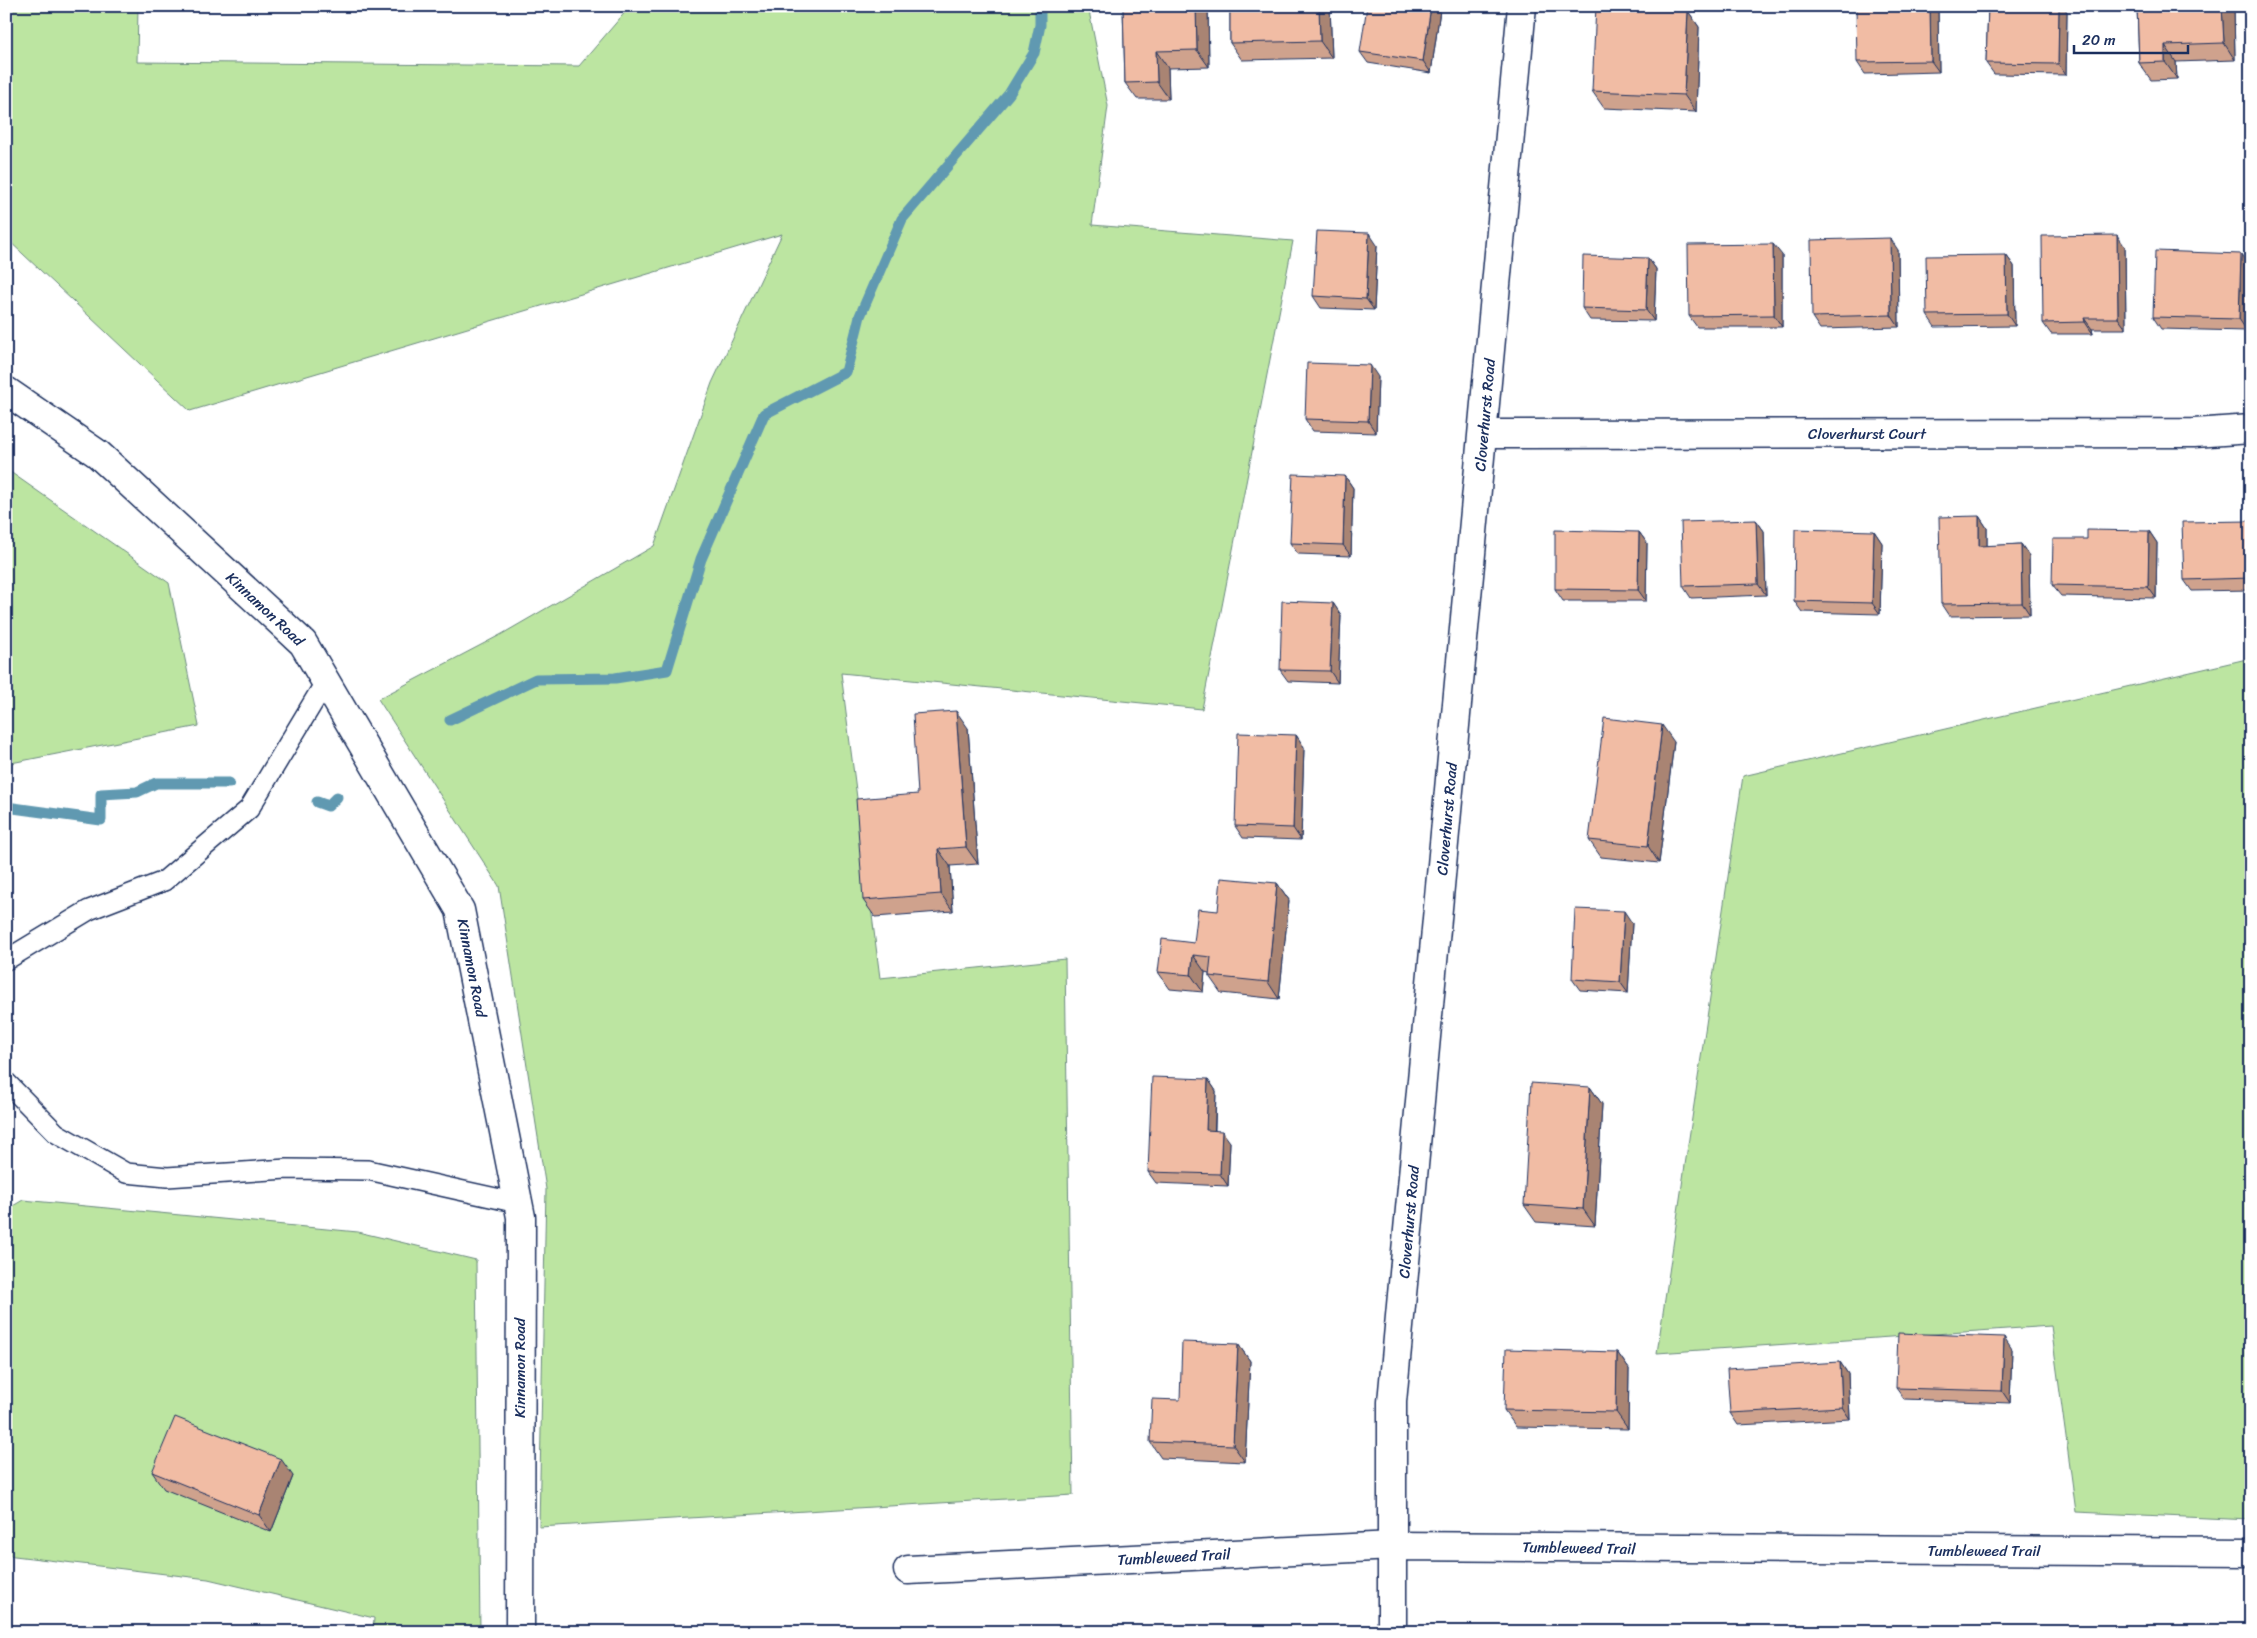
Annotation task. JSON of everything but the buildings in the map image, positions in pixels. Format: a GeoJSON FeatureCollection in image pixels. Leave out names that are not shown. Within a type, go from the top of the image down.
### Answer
{"type":"FeatureCollection","features":[{"type":"Feature","properties":{"kind":"street","name":"Cloverhurst Road"},"geometry":{"type":"LineString","coordinates":[[1392,1632],[1392,1402],[1484,434],[1522,6]]}},
{"type":"Feature","properties":{"kind":"street","name":"Kinnamon Road"},"geometry":{"type":"LineString","coordinates":[[6,391],[98,454],[303,642],[460,910],[521,1217],[520,1632]]}},
{"type":"Feature","properties":{"kind":"street","name":"Cloverhurst Court"},"geometry":{"type":"LineString","coordinates":[[1484,434],[2194,433],[2251,429]]}},
{"type":"Feature","properties":{"kind":"street","name":"Tumbleweed Trail"},"geometry":{"type":"LineString","coordinates":[[908,1570],[1393,1546],[2251,1552]]}},
{"type":"Feature","properties":{"kind":"lane"},"geometry":{"type":"LineString","coordinates":[[6,960],[89,910],[164,881],[249,809],[326,681]]}},
{"type":"Feature","properties":{"kind":"lane"},"geometry":{"type":"LineString","coordinates":[[6,1082],[56,1133],[126,1173],[167,1177],[287,1169],[368,1170],[518,1203]]}},
{"type":"Feature","properties":{"kind":"green space"},"geometry":{"type":"Polygon","coordinates":[[[6,6],[138,6],[137,62],[579,66],[627,10],[627,6],[1088,6],[1108,106],[1092,225],[1293,241],[1202,709],[841,673],[880,978],[1065,959],[1073,1495],[539,1527],[546,1189],[499,886],[378,699],[502,634],[654,546],[712,383],[782,234],[190,411],[6,238],[6,6]]]}},
{"type":"Feature","properties":{"kind":"green space"},"geometry":{"type":"Polygon","coordinates":[[[6,469],[169,583],[199,726],[6,764],[6,469]]]}},
{"type":"Feature","properties":{"kind":"green space"},"geometry":{"type":"Polygon","coordinates":[[[2251,658],[2251,1520],[2076,1512],[2051,1326],[1657,1353],[1743,776],[2251,658]]]}},
{"type":"Feature","properties":{"kind":"green space"},"geometry":{"type":"Polygon","coordinates":[[[23,1200],[358,1232],[476,1260],[480,1632],[373,1632],[374,1618],[208,1579],[6,1555],[6,1210],[23,1200]]]}},
{"type":"Feature","properties":{"kind":"waterway"},"geometry":{"type":"LineString","coordinates":[[450,720],[536,679],[615,678],[667,670],[701,559],[764,414],[846,372],[860,316],[902,219],[1009,94],[1034,53],[1040,25],[1040,6]]}},
{"type":"Feature","properties":{"kind":"waterway"},"geometry":{"type":"LineString","coordinates":[[6,807],[101,820],[101,794],[137,792],[156,783],[229,783]]}},
{"type":"Feature","properties":{"kind":"waterway"},"geometry":{"type":"LineString","coordinates":[[317,802],[328,806],[337,797]]}}]}
